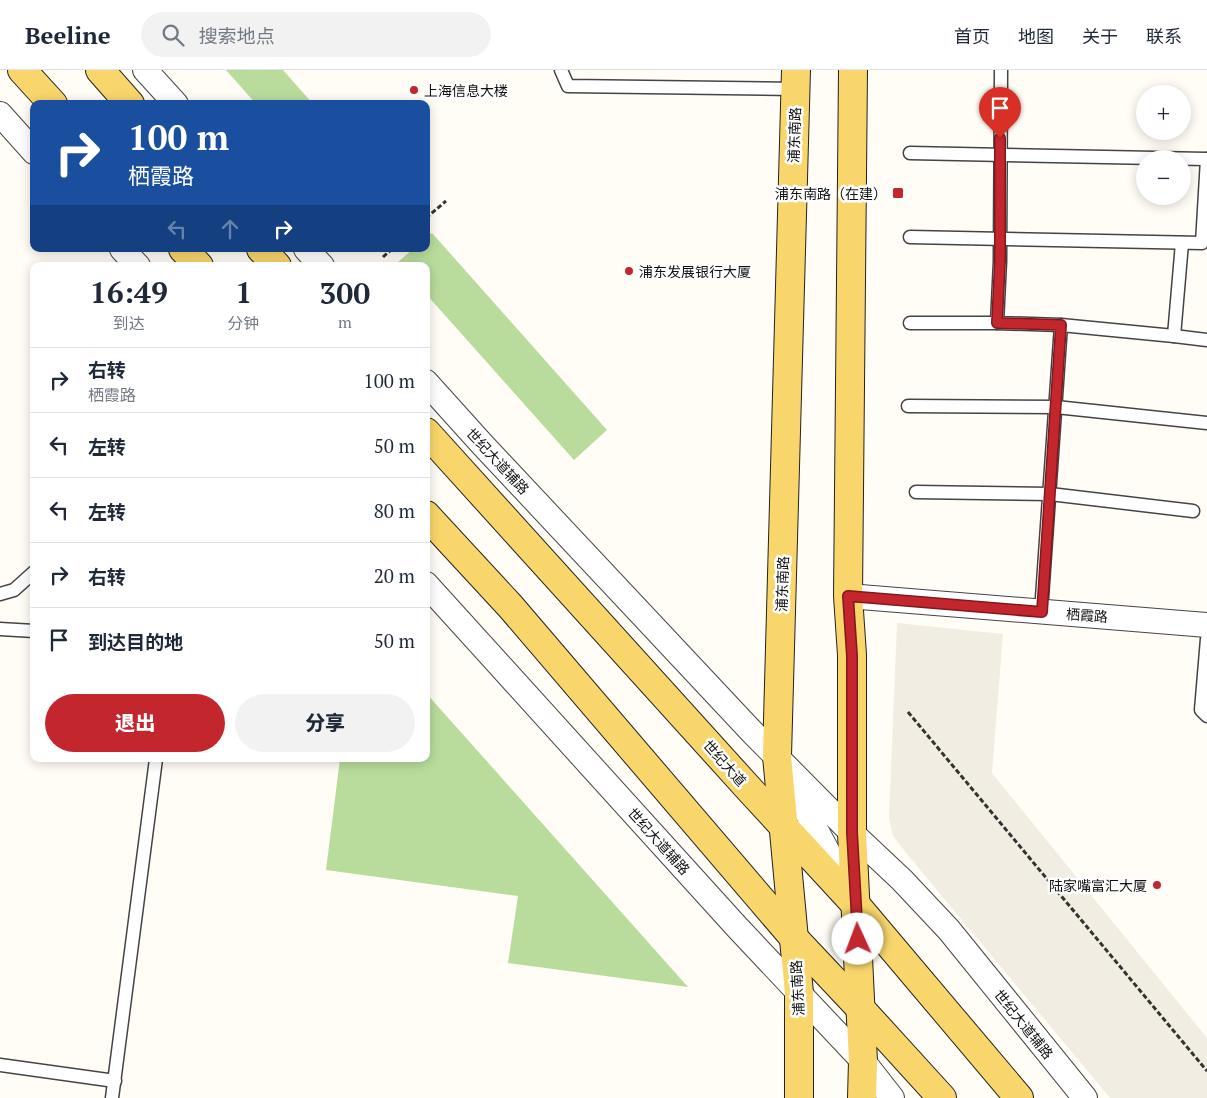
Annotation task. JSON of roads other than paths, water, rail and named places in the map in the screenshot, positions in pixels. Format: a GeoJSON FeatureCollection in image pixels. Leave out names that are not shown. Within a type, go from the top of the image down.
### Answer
{"type":"FeatureCollection","features":[{"type":"Feature","properties":{"kind":"main road"},"geometry":{"type":"LineString","coordinates":[[22,70],[49,100]]}},
{"type":"Feature","properties":{"kind":"main road"},"geometry":{"type":"LineString","coordinates":[[100,70],[126,100]]}},
{"type":"Feature","properties":{"kind":"main road"},"geometry":{"type":"LineString","coordinates":[[853,70],[848,596],[852,656],[852,832],[863,1061],[862,1098]]}},
{"type":"Feature","properties":{"kind":"main road","name":"浦东南路"},"geometry":{"type":"LineString","coordinates":[[795,80],[777,756],[799,993],[799,1098]]}},
{"type":"Feature","properties":{"kind":"main road"},"geometry":{"type":"LineString","coordinates":[[186,252],[195,262]]}},
{"type":"Feature","properties":{"kind":"main road"},"geometry":{"type":"LineString","coordinates":[[264,252],[273,262]]}},
{"type":"Feature","properties":{"kind":"main road","name":"世纪大道"},"geometry":{"type":"LineString","coordinates":[[430,436],[783,827],[856,905],[1019,1098]]}},
{"type":"Feature","properties":{"kind":"main road"},"geometry":{"type":"LineString","coordinates":[[430,519],[511,607],[794,938],[942,1098]]}},
{"type":"Feature","properties":{"kind":"street"},"geometry":{"type":"LineString","coordinates":[[145,70],[172,100]]}},
{"type":"Feature","properties":{"kind":"street"},"geometry":{"type":"LineString","coordinates":[[0,114],[30,148]]}},
{"type":"Feature","properties":{"kind":"street"},"geometry":{"type":"LineString","coordinates":[[125,252],[134,262]]}},
{"type":"Feature","properties":{"kind":"street"},"geometry":{"type":"LineString","coordinates":[[309,252],[318,262]]}},
{"type":"Feature","properties":{"kind":"street","name":"世纪大道辅路"},"geometry":{"type":"LineString","coordinates":[[430,386],[747,726],[902,880],[948,930],[1085,1098]]}},
{"type":"Feature","properties":{"kind":"street","name":"世纪大道辅路"},"geometry":{"type":"LineString","coordinates":[[430,588],[863,1061],[892,1098]]}},
{"type":"Feature","properties":{"kind":"street","name":"栖霞路"},"geometry":{"type":"LineString","coordinates":[[848,596],[1207,625]]}},
{"type":"Feature","properties":{"kind":"street","name":"世纪大道辅路"},"geometry":{"type":"LineString","coordinates":[[777,756],[856,905]]}},
{"type":"Feature","properties":{"kind":"lane"},"geometry":{"type":"LineString","coordinates":[[561,70],[568,86],[795,80]]}},
{"type":"Feature","properties":{"kind":"lane"},"geometry":{"type":"LineString","coordinates":[[997,323],[1000,240],[1001,70]]}},
{"type":"Feature","properties":{"kind":"lane"},"geometry":{"type":"LineString","coordinates":[[910,153],[1206,159],[1202,243],[910,237]]}},
{"type":"Feature","properties":{"kind":"lane"},"geometry":{"type":"LineString","coordinates":[[1174,336],[1182,243]]}},
{"type":"Feature","properties":{"kind":"lane"},"geometry":{"type":"LineString","coordinates":[[910,323],[1061,325],[1207,340]]}},
{"type":"Feature","properties":{"kind":"lane"},"geometry":{"type":"LineString","coordinates":[[1042,612],[1061,325]]}},
{"type":"Feature","properties":{"kind":"lane"},"geometry":{"type":"LineString","coordinates":[[908,406],[1056,407],[1207,423]]}},
{"type":"Feature","properties":{"kind":"lane"},"geometry":{"type":"LineString","coordinates":[[916,492],[1050,494],[1193,511]]}},
{"type":"Feature","properties":{"kind":"lane"},"geometry":{"type":"LineString","coordinates":[[0,594],[14,590],[30,576]]}},
{"type":"Feature","properties":{"kind":"lane"},"geometry":{"type":"LineString","coordinates":[[0,629],[30,631]]}},
{"type":"Feature","properties":{"kind":"lane"},"geometry":{"type":"LineString","coordinates":[[1207,639],[1202,710],[1207,716]]}},
{"type":"Feature","properties":{"kind":"lane"},"geometry":{"type":"LineString","coordinates":[[112,1098],[156,762]]}},
{"type":"Feature","properties":{"kind":"lane"},"geometry":{"type":"LineString","coordinates":[[0,1065],[115,1081]]}},
{"type":"Feature","properties":{"kind":"place","name":"上海信息大楼"},"geometry":{"type":"Point","coordinates":[414,90]}},
{"type":"Feature","properties":{"kind":"place","name":"浦东南路（在建）"},"geometry":{"type":"Point","coordinates":[898,193]}},
{"type":"Feature","properties":{"kind":"place","name":"浦东发展银行大厦"},"geometry":{"type":"Point","coordinates":[629,271]}},
{"type":"Feature","properties":{"kind":"place","name":"陆家嘴富汇大厦"},"geometry":{"type":"Point","coordinates":[1157,885]}}]}
